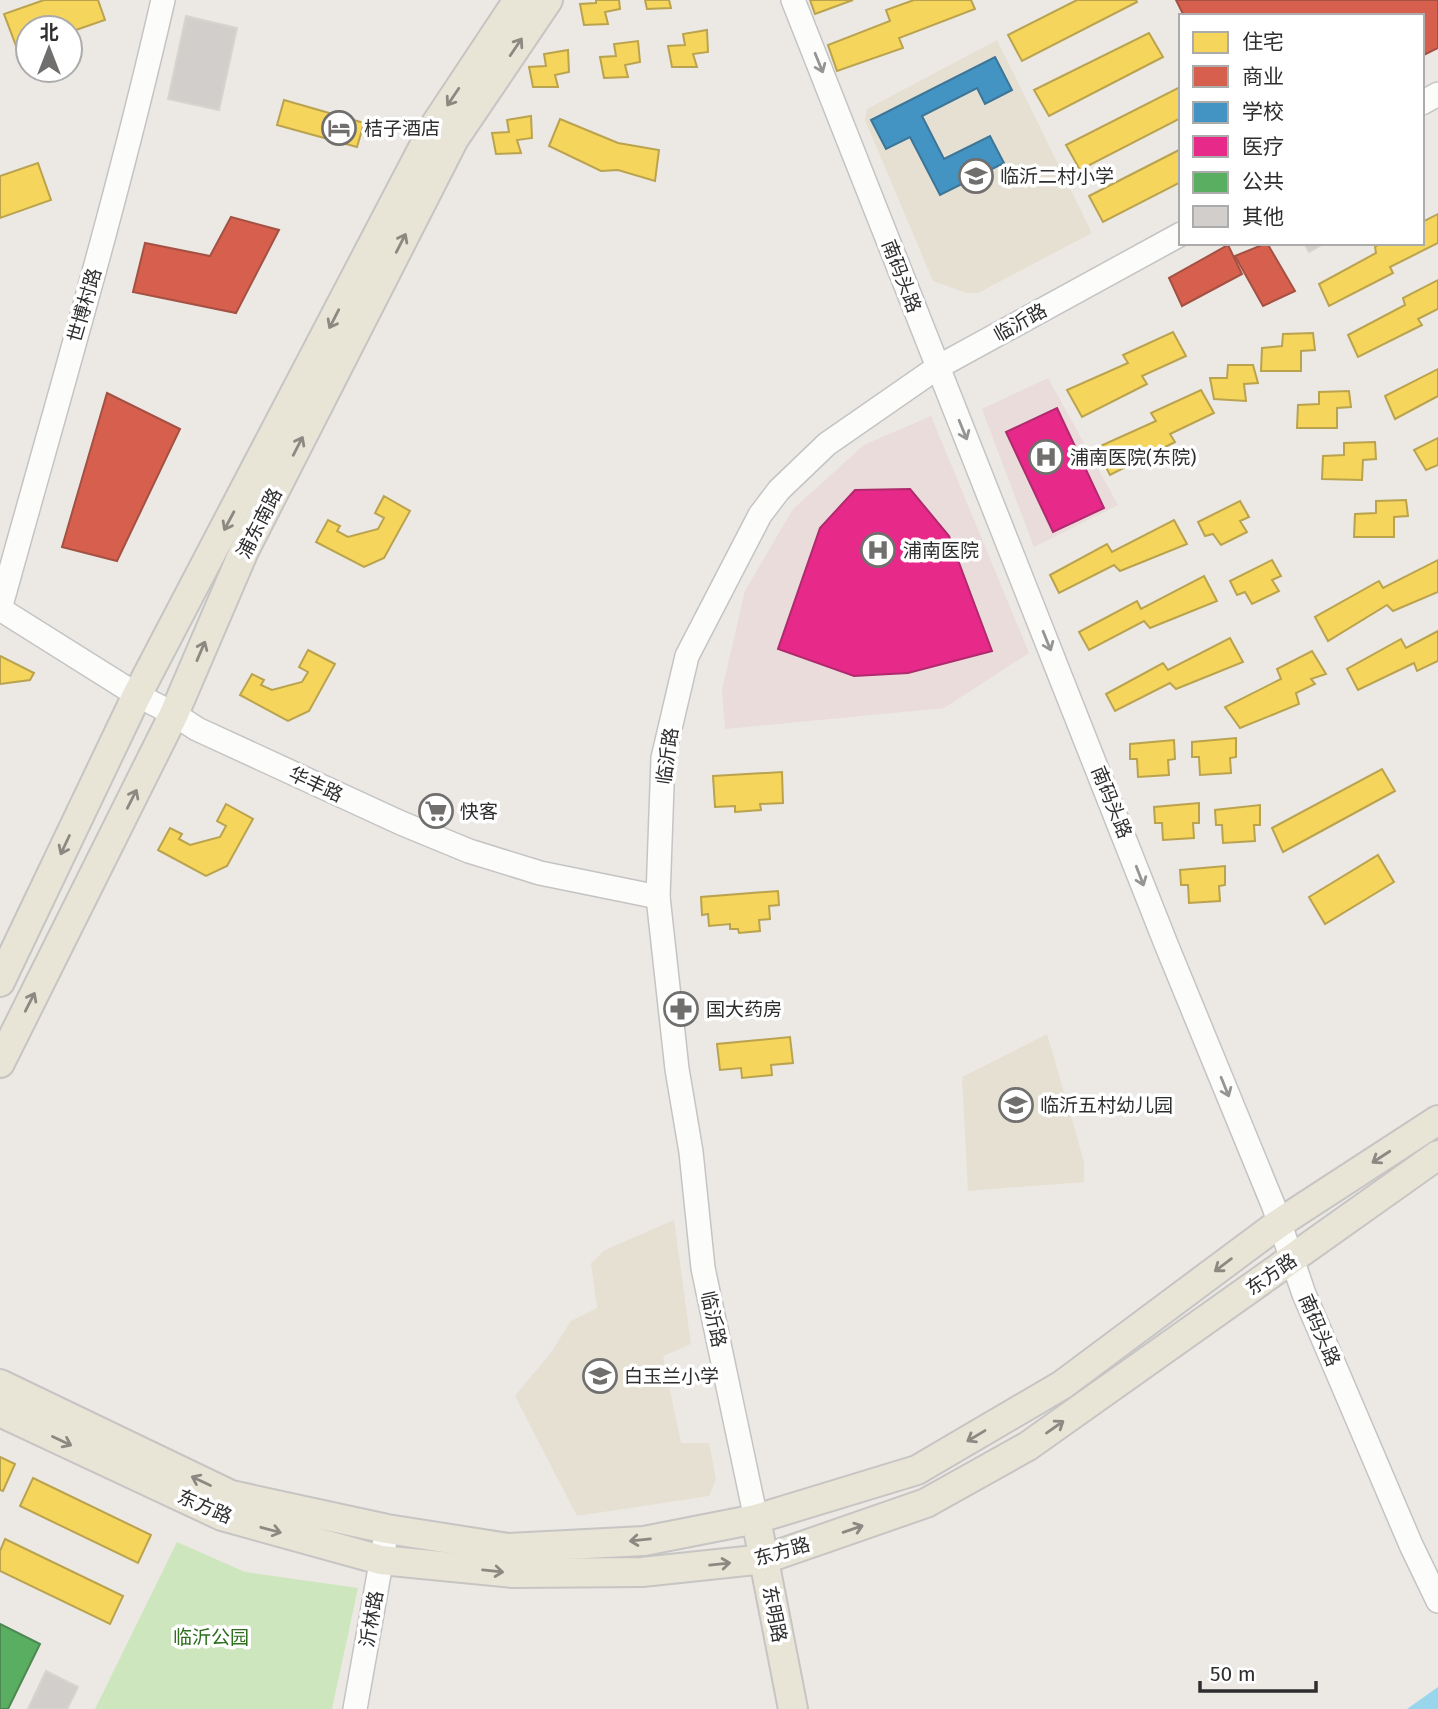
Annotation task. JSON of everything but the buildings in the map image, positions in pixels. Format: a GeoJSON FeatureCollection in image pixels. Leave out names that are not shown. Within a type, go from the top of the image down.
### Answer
{"type":"FeatureCollection","features":[{"type":"Feature","properties":{"kind":"main road","name":"浦东南路"},"geometry":{"type":"LineString","coordinates":[[0,982],[137,695],[435,125],[518,0]]}},
{"type":"Feature","properties":{"kind":"main road","name":"浦东南路"},"geometry":{"type":"LineString","coordinates":[[0,1063],[174,714],[244,551],[454,139],[548,0]]}},
{"type":"Feature","properties":{"kind":"main road","name":"东方路"},"geometry":{"type":"LineString","coordinates":[[0,1384],[231,1495],[387,1529],[508,1548],[644,1541],[755,1519],[917,1471],[1062,1385],[1278,1224],[1438,1120]]}},
{"type":"Feature","properties":{"kind":"main road","name":"东方路"},"geometry":{"type":"LineString","coordinates":[[0,1412],[222,1516],[381,1560],[513,1573],[642,1572],[765,1559],[926,1503],[1028,1446],[1438,1155]]}},
{"type":"Feature","properties":{"kind":"main road","name":"东明路"},"geometry":{"type":"LineString","coordinates":[[755,1519],[793,1709]]}},
{"type":"Feature","properties":{"kind":"street","name":"世博村路"},"geometry":{"type":"LineString","coordinates":[[0,609],[83,306],[116,199],[163,0]]}},
{"type":"Feature","properties":{"kind":"street","name":"南码头路"},"geometry":{"type":"LineString","coordinates":[[793,0],[1166,944],[1274,1208],[1304,1294],[1438,1601]]}},
{"type":"Feature","properties":{"kind":"street","name":"临沂路"},"geometry":{"type":"LineString","coordinates":[[755,1519],[703,1268],[658,897],[663,758],[687,656],[760,515],[779,490],[827,444],[938,367],[1179,235]]}},
{"type":"Feature","properties":{"kind":"street","name":"华丰路"},"geometry":{"type":"LineString","coordinates":[[0,609],[137,695],[197,729],[401,823],[469,851],[540,873],[658,897]]}},
{"type":"Feature","properties":{"kind":"street","name":"沂林路"},"geometry":{"type":"LineString","coordinates":[[355,1709],[387,1529]]}},
{"type":"Feature","properties":{"kind":"shaded area","name":"临沂二村小学"},"geometry":{"type":"Polygon","coordinates":[[[997,40],[1092,233],[978,293],[966,293],[933,281],[865,120],[867,109],[997,40]]]}},
{"type":"Feature","properties":{"kind":"shaded area","name":"浦南医院(东院)"},"geometry":{"type":"Polygon","coordinates":[[[1048,378],[1118,505],[1034,547],[982,409],[1048,378]]]}},
{"type":"Feature","properties":{"kind":"shaded area","name":"浦南医院"},"geometry":{"type":"Polygon","coordinates":[[[931,416],[1029,653],[944,708],[725,729],[722,690],[745,591],[793,509],[864,445],[931,416]]]}},
{"type":"Feature","properties":{"kind":"shaded area","name":"临沂五村幼儿园"},"geometry":{"type":"Polygon","coordinates":[[[1047,1034],[1084,1163],[1084,1182],[968,1191],[962,1077],[1047,1034]]]}},
{"type":"Feature","properties":{"kind":"shaded area","name":"白玉兰小学"},"geometry":{"type":"Polygon","coordinates":[[[674,1220],[691,1344],[663,1356],[681,1443],[709,1443],[716,1479],[709,1496],[577,1516],[515,1396],[550,1354],[571,1321],[597,1308],[591,1263],[605,1250],[674,1220]]]}},
{"type":"Feature","properties":{"kind":"green space","name":"临沂公园"},"geometry":{"type":"Polygon","coordinates":[[[177,1542],[245,1572],[358,1588],[332,1709],[95,1709],[177,1542]]]}},
{"type":"Feature","properties":{"kind":"water"},"geometry":{"type":"Polygon","coordinates":[[[1438,1687],[1438,1709],[1407,1709],[1438,1687]]]}},
{"type":"Feature","properties":{"kind":"place","name":"桔子酒店"},"geometry":{"type":"Point","coordinates":[339,128]}},
{"type":"Feature","properties":{"kind":"place","name":"临沂二村小学"},"geometry":{"type":"Point","coordinates":[976,176]}},
{"type":"Feature","properties":{"kind":"place","name":"浦南医院(东院)"},"geometry":{"type":"Point","coordinates":[1046,457]}},
{"type":"Feature","properties":{"kind":"place","name":"浦南医院"},"geometry":{"type":"Point","coordinates":[878,550]}},
{"type":"Feature","properties":{"kind":"place","name":"快客"},"geometry":{"type":"Point","coordinates":[436,811]}},
{"type":"Feature","properties":{"kind":"place","name":"国大药房"},"geometry":{"type":"Point","coordinates":[681,1009]}},
{"type":"Feature","properties":{"kind":"place","name":"临沂五村幼儿园"},"geometry":{"type":"Point","coordinates":[1016,1105]}},
{"type":"Feature","properties":{"kind":"place","name":"白玉兰小学"},"geometry":{"type":"Point","coordinates":[600,1376]}}]}
